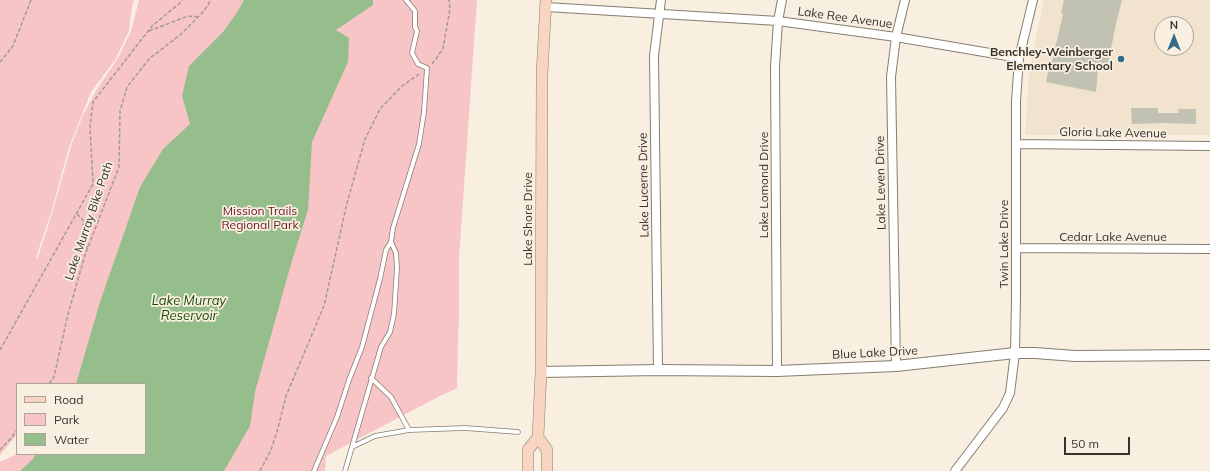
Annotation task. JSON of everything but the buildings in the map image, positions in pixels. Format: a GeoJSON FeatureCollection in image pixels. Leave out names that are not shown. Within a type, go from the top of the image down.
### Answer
{"type":"FeatureCollection","features":[{"type":"Feature","properties":{"kind":"main road","name":"Lake Shore Drive"},"geometry":{"type":"LineString","coordinates":[[538,438],[541,372],[542,74],[546,4]]}},
{"type":"Feature","properties":{"kind":"main road"},"geometry":{"type":"LineString","coordinates":[[528,471],[528,450],[538,438],[548,450],[547,471]]}},
{"type":"Feature","properties":{"kind":"street","name":"Lake Lucerne Drive"},"geometry":{"type":"LineString","coordinates":[[658,370],[654,56],[661,0]]}},
{"type":"Feature","properties":{"kind":"street","name":"Lake Lomond Drive"},"geometry":{"type":"LineString","coordinates":[[777,371],[775,66],[778,21],[782,0]]}},
{"type":"Feature","properties":{"kind":"street","name":"Lake Leven Drive"},"geometry":{"type":"LineString","coordinates":[[896,366],[891,77],[896,37],[906,0]]}},
{"type":"Feature","properties":{"kind":"street","name":"Twin Lake Drive"},"geometry":{"type":"LineString","coordinates":[[955,471],[1004,408],[1010,393],[1014,353],[1016,101],[1019,58],[1032,0]]}},
{"type":"Feature","properties":{"kind":"street","name":"Lake Ree Avenue"},"geometry":{"type":"LineString","coordinates":[[546,4],[778,21],[896,37],[1019,58]]}},
{"type":"Feature","properties":{"kind":"street","name":"Gloria Lake Avenue"},"geometry":{"type":"LineString","coordinates":[[1016,144],[1210,146]]}},
{"type":"Feature","properties":{"kind":"street","name":"Cedar Lake Avenue"},"geometry":{"type":"LineString","coordinates":[[1016,248],[1210,249]]}},
{"type":"Feature","properties":{"kind":"street","name":"Blue Lake Drive"},"geometry":{"type":"LineString","coordinates":[[541,372],[658,370],[777,371],[896,366],[1014,353],[1075,356],[1210,355]]}},
{"type":"Feature","properties":{"kind":"lane"},"geometry":{"type":"LineString","coordinates":[[314,471],[337,417],[362,347],[386,250],[391,242],[393,228],[419,144],[424,112],[427,68],[418,64],[412,53],[417,32],[415,27],[415,11],[406,0]]}},
{"type":"Feature","properties":{"kind":"lane"},"geometry":{"type":"LineString","coordinates":[[345,471],[371,378],[381,347],[390,332],[394,314],[397,268],[396,253],[391,242]]}},
{"type":"Feature","properties":{"kind":"lane"},"geometry":{"type":"LineString","coordinates":[[371,378],[391,398],[409,430]]}},
{"type":"Feature","properties":{"kind":"lane"},"geometry":{"type":"LineString","coordinates":[[352,447],[375,436],[409,430],[465,428],[518,432]]}},
{"type":"Feature","properties":{"kind":"path"},"geometry":{"type":"LineString","coordinates":[[0,62],[13,46],[31,0]]}},
{"type":"Feature","properties":{"kind":"path"},"geometry":{"type":"LineString","coordinates":[[0,350],[93,184],[90,127],[93,102],[152,26],[182,0]]}},
{"type":"Feature","properties":{"kind":"path","name":"Lake Murray Bike Path"},"geometry":{"type":"LineString","coordinates":[[50,383],[54,377],[68,314],[88,247],[119,167],[120,111],[127,88],[149,59],[180,35],[204,11],[211,0]]}},
{"type":"Feature","properties":{"kind":"path"},"geometry":{"type":"LineString","coordinates":[[260,471],[271,450],[286,396],[324,306],[347,203],[365,139],[380,109],[402,86],[427,68],[436,59],[443,48],[450,9],[450,0]]}},
{"type":"Feature","properties":{"kind":"path"},"geometry":{"type":"LineString","coordinates":[[148,32],[188,16],[198,17]]}},
{"type":"Feature","properties":{"kind":"path"},"geometry":{"type":"LineString","coordinates":[[76,214],[83,220],[85,246],[88,247]]}},
{"type":"Feature","properties":{"kind":"path"},"geometry":{"type":"LineString","coordinates":[[0,450],[16,431]]}},
{"type":"Feature","properties":{"kind":"shaded area","name":"Benchley-Weinberger Elementary School"},"geometry":{"type":"Polygon","coordinates":[[[1044,0],[1210,0],[1210,135],[1025,135],[1029,71],[1044,0]]]}},
{"type":"Feature","properties":{"kind":"green space","name":"Mission Trails Regional Park"},"geometry":{"type":"Polygon","coordinates":[[[0,0],[135,0],[133,2],[129,31],[115,60],[91,92],[69,147],[51,213],[36,257],[37,260],[72,143],[83,115],[97,89],[118,58],[131,31],[139,0],[477,0],[459,258],[457,388],[326,456],[325,471],[0,471],[0,462],[15,455],[16,453],[16,455],[146,455],[146,383],[16,383],[16,436],[0,455],[0,0]]]}},
{"type":"Feature","properties":{"kind":"water","name":"Lake Murray Reservoir"},"geometry":{"type":"Polygon","coordinates":[[[244,0],[373,0],[373,5],[336,30],[349,38],[348,62],[312,142],[308,210],[291,264],[255,392],[250,426],[224,471],[20,471],[35,455],[146,455],[146,383],[76,383],[100,302],[140,187],[163,149],[190,124],[182,96],[189,66],[223,32],[244,0]]]}},
{"type":"Feature","properties":{"kind":"place","name":"Benchley-Weinberger Elementary School"},"geometry":{"type":"Point","coordinates":[1121,59]}}]}
